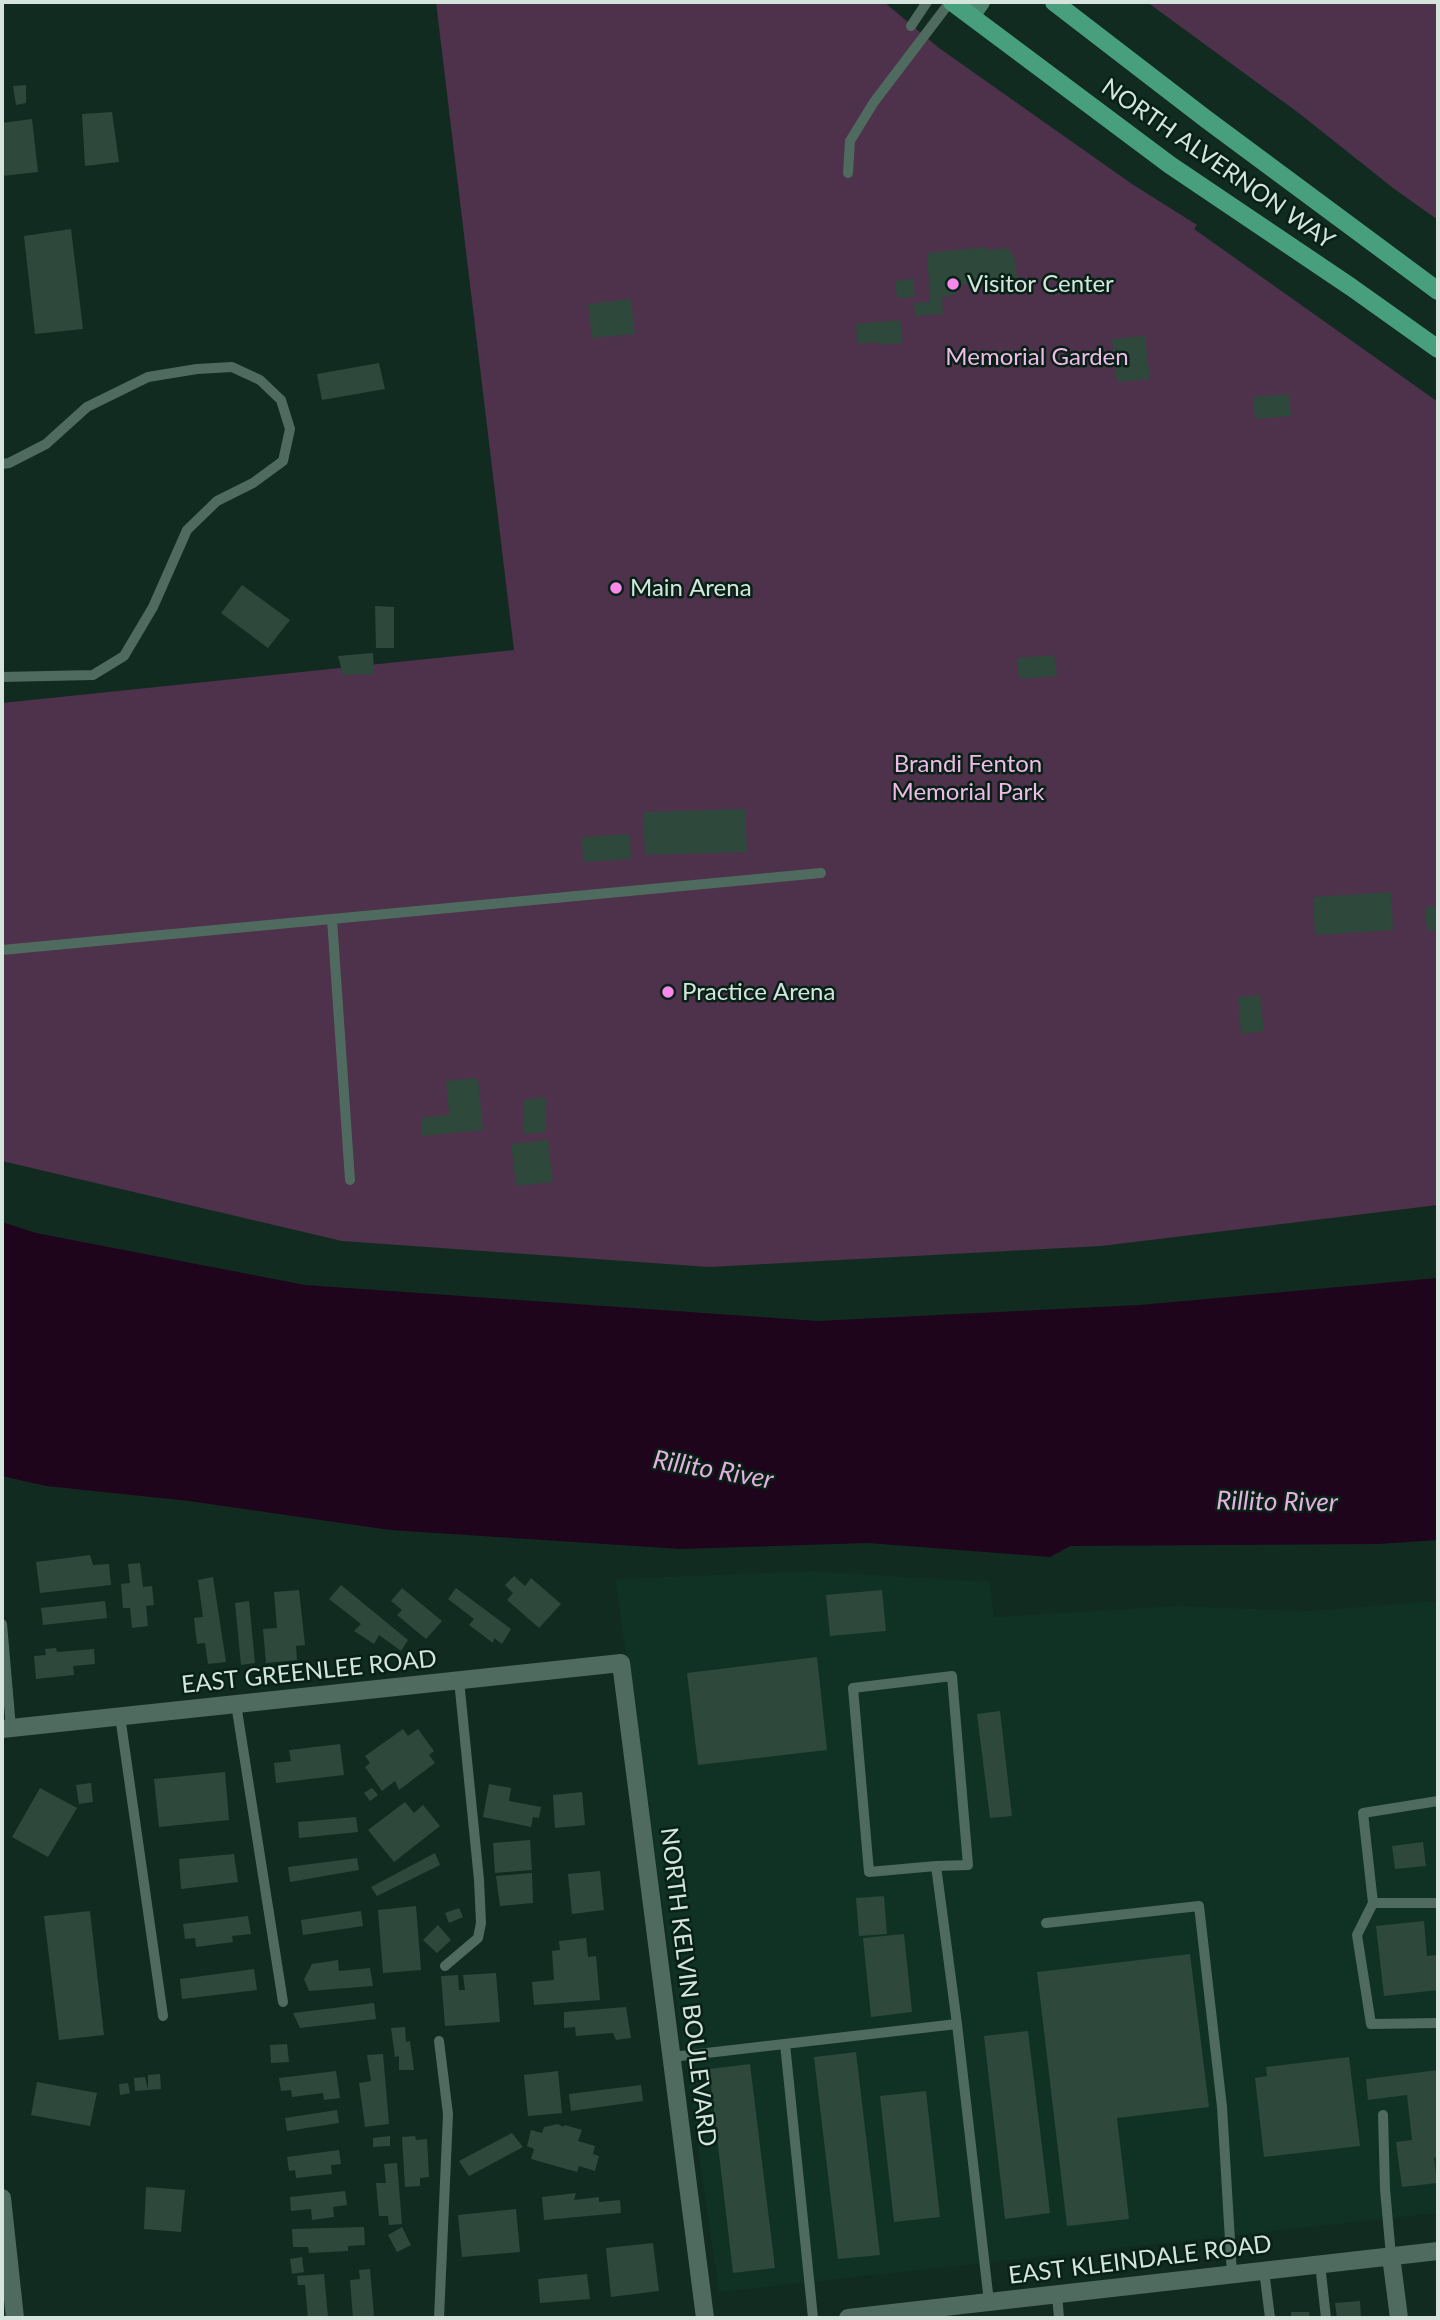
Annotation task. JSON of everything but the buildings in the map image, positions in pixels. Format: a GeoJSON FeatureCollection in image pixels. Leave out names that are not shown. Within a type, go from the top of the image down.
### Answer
{"type":"FeatureCollection","features":[{"type":"Feature","properties":{"kind":"main road","name":"NORTH ALVERNON WAY"},"geometry":{"type":"LineString","coordinates":[[951,2],[976,9],[1170,165],[1438,349]]}},
{"type":"Feature","properties":{"kind":"main road","name":"NORTH ALVERNON WAY"},"geometry":{"type":"LineString","coordinates":[[1054,2],[1438,291]]}},
{"type":"Feature","properties":{"kind":"street","name":"EAST GREENLEE ROAD"},"geometry":{"type":"LineString","coordinates":[[6,1729],[621,1663]]}},
{"type":"Feature","properties":{"kind":"street","name":"NORTH KELVIN BOULEVARD"},"geometry":{"type":"LineString","coordinates":[[621,1663],[705,2318]]}},
{"type":"Feature","properties":{"kind":"street"},"geometry":{"type":"LineString","coordinates":[[2,2198],[15,2318]]}},
{"type":"Feature","properties":{"kind":"street","name":"EAST KLEINDALE ROAD"},"geometry":{"type":"LineString","coordinates":[[848,2318],[915,2314],[989,2302],[1438,2251]]}},
{"type":"Feature","properties":{"kind":"street"},"geometry":{"type":"LineString","coordinates":[[1391,2256],[1399,2318]]}},
{"type":"Feature","properties":{"kind":"lane"},"geometry":{"type":"LineString","coordinates":[[911,26],[927,2]]}},
{"type":"Feature","properties":{"kind":"lane"},"geometry":{"type":"LineString","coordinates":[[848,173],[850,141],[874,102],[951,2]]}},
{"type":"Feature","properties":{"kind":"lane"},"geometry":{"type":"LineString","coordinates":[[2,464],[46,444],[87,407],[148,377],[197,369],[232,367],[260,380],[281,400],[290,429],[284,461],[253,484],[217,501],[187,530],[153,607],[124,656],[93,675],[2,677]]}},
{"type":"Feature","properties":{"kind":"lane"},"geometry":{"type":"LineString","coordinates":[[2,950],[821,873]]}},
{"type":"Feature","properties":{"kind":"lane"},"geometry":{"type":"LineString","coordinates":[[332,919],[351,1180]]}},
{"type":"Feature","properties":{"kind":"lane"},"geometry":{"type":"LineString","coordinates":[[2,1624],[6,1729]]}},
{"type":"Feature","properties":{"kind":"lane"},"geometry":{"type":"LineString","coordinates":[[952,1676],[968,1865],[936,1866],[869,1872],[853,1688],[952,1676]]}},
{"type":"Feature","properties":{"kind":"lane"},"geometry":{"type":"LineString","coordinates":[[445,1966],[478,1938],[481,1923],[458,1680]]}},
{"type":"Feature","properties":{"kind":"lane"},"geometry":{"type":"LineString","coordinates":[[236,1704],[283,2002]]}},
{"type":"Feature","properties":{"kind":"lane"},"geometry":{"type":"LineString","coordinates":[[120,1716],[163,2016]]}},
{"type":"Feature","properties":{"kind":"lane"},"geometry":{"type":"LineString","coordinates":[[1438,1801],[1363,1813],[1373,1903],[1357,1935],[1371,2024],[1438,2023]]}},
{"type":"Feature","properties":{"kind":"lane"},"geometry":{"type":"LineString","coordinates":[[936,1866],[989,2302]]}},
{"type":"Feature","properties":{"kind":"lane"},"geometry":{"type":"LineString","coordinates":[[1373,1903],[1438,1903]]}},
{"type":"Feature","properties":{"kind":"lane"},"geometry":{"type":"LineString","coordinates":[[1046,1923],[1199,1906],[1222,2107],[1233,2274]]}},
{"type":"Feature","properties":{"kind":"lane"},"geometry":{"type":"LineString","coordinates":[[672,2057],[957,2025]]}},
{"type":"Feature","properties":{"kind":"lane"},"geometry":{"type":"LineString","coordinates":[[439,2041],[448,2114],[439,2318]]}},
{"type":"Feature","properties":{"kind":"lane"},"geometry":{"type":"LineString","coordinates":[[785,2044],[813,2318]]}},
{"type":"Feature","properties":{"kind":"lane"},"geometry":{"type":"LineString","coordinates":[[1383,2115],[1385,2189],[1391,2256]]}},
{"type":"Feature","properties":{"kind":"lane"},"geometry":{"type":"LineString","coordinates":[[1320,2264],[1326,2318]]}},
{"type":"Feature","properties":{"kind":"lane"},"geometry":{"type":"LineString","coordinates":[[1264,2270],[1270,2318]]}},
{"type":"Feature","properties":{"kind":"lane"},"geometry":{"type":"LineString","coordinates":[[1056,2294],[1059,2318]]}},
{"type":"Feature","properties":{"kind":"shaded area"},"geometry":{"type":"Polygon","coordinates":[[[811,1571],[990,1582],[994,1617],[1177,1606],[1307,1611],[1438,1601],[1438,2213],[719,2292],[615,1579],[811,1571]]]}},
{"type":"Feature","properties":{"kind":"green space","name":"Brandi Fenton Memorial Park"},"geometry":{"type":"Polygon","coordinates":[[[436,2],[884,2],[939,48],[1132,184],[1197,225],[1194,229],[1438,402],[1438,1205],[1101,1246],[709,1267],[342,1241],[2,1161],[2,703],[514,650],[436,2]]]}},
{"type":"Feature","properties":{"kind":"green space"},"geometry":{"type":"Polygon","coordinates":[[[1147,2],[1438,2],[1438,220],[1300,114],[1147,2]]]}},
{"type":"Feature","properties":{"kind":"water","name":"Rillito River"},"geometry":{"type":"Polygon","coordinates":[[[2,1222],[36,1233],[305,1285],[818,1321],[1140,1305],[1438,1278],[1438,1540],[1378,1544],[1070,1546],[1050,1557],[868,1543],[681,1549],[390,1530],[189,1501],[46,1486],[2,1476],[2,1222]]]}},
{"type":"Feature","properties":{"kind":"place","name":"Visitor Center"},"geometry":{"type":"Point","coordinates":[953,284]}},
{"type":"Feature","properties":{"kind":"place","name":"Main Arena"},"geometry":{"type":"Point","coordinates":[616,588]}},
{"type":"Feature","properties":{"kind":"place","name":"Practice Arena"},"geometry":{"type":"Point","coordinates":[668,992]}},
{"type":"Feature","properties":{"kind":"park label","name":"Memorial Garden"},"geometry":{"type":"Point","coordinates":[1037,357]}}]}
